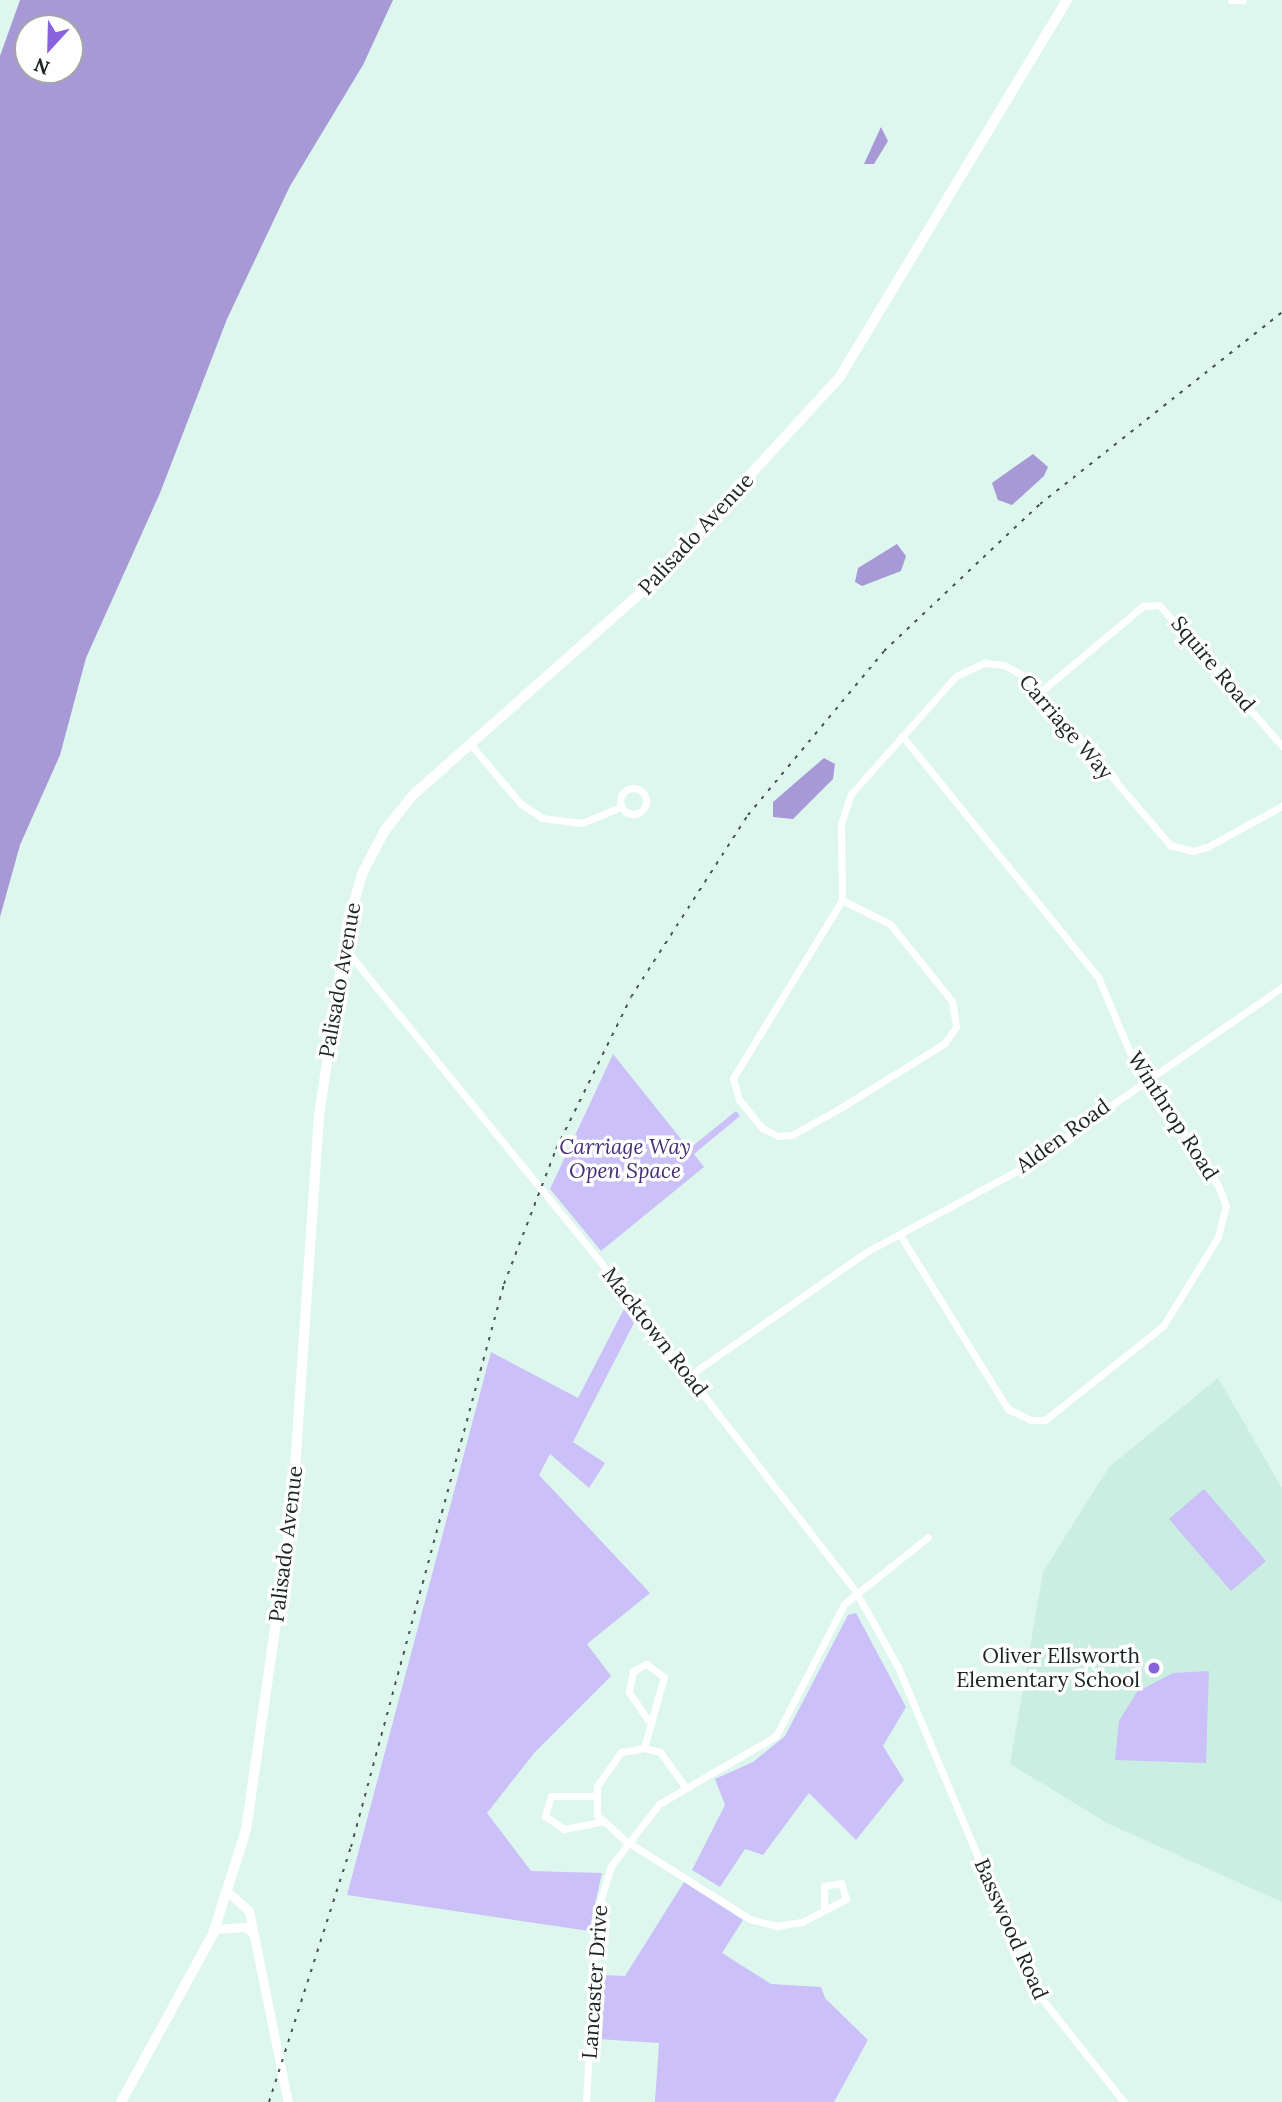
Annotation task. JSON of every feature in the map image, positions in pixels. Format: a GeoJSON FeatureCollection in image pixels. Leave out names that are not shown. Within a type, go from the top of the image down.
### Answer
{"type":"FeatureCollection","features":[{"type":"Feature","properties":{"kind":"main road","name":"Palisado Avenue"},"geometry":{"type":"LineString","coordinates":[[121,2102],[215,1929],[229,1893],[253,1786],[292,1511],[310,1202],[343,954],[357,888],[385,830],[413,795],[645,589],[839,378],[1067,0]]}},
{"type":"Feature","properties":{"kind":"street"},"geometry":{"type":"LineString","coordinates":[[1231,0],[1243,0]]}},
{"type":"Feature","properties":{"kind":"street","name":"Squire Road"},"geometry":{"type":"LineString","coordinates":[[1040,693],[1135,611],[1160,605],[1282,746]]}},
{"type":"Feature","properties":{"kind":"street","name":"Carriage Way"},"geometry":{"type":"LineString","coordinates":[[842,900],[844,810],[851,794],[956,676],[975,665],[1004,665],[1040,693],[1170,845],[1193,851],[1207,847],[1282,806]]}},
{"type":"Feature","properties":{"kind":"street","name":"Winthrop Road"},"geometry":{"type":"LineString","coordinates":[[901,1235],[1008,1409],[1031,1420],[1061,1412],[1163,1326],[1225,1217],[1218,1185],[1122,1037],[1102,983],[1079,950],[902,736]]}},
{"type":"Feature","properties":{"kind":"street"},"geometry":{"type":"LineString","coordinates":[[471,745],[520,803],[549,821],[582,823],[621,807]]}},
{"type":"Feature","properties":{"kind":"street"},"geometry":{"type":"LineString","coordinates":[[842,900],[890,924],[952,1002],[956,1027],[945,1043],[837,1110],[792,1135],[778,1136],[762,1128],[739,1100],[733,1078],[842,900]]}},
{"type":"Feature","properties":{"kind":"street","name":"Macktown Road"},"geometry":{"type":"LineString","coordinates":[[343,954],[351,957],[690,1375],[856,1592],[898,1667],[928,1738]]}},
{"type":"Feature","properties":{"kind":"street","name":"Alden Road"},"geometry":{"type":"LineString","coordinates":[[690,1375],[836,1272],[1015,1172],[1146,1077],[1281,990]]}},
{"type":"Feature","properties":{"kind":"street","name":"Lancaster Drive"},"geometry":{"type":"LineString","coordinates":[[586,2102],[597,1912],[611,1866],[626,1841],[659,1804],[684,1785],[752,1754],[776,1736],[844,1604],[928,1537]]}},
{"type":"Feature","properties":{"kind":"street"},"geometry":{"type":"LineString","coordinates":[[644,1748],[648,1720],[658,1710],[664,1677],[646,1664],[633,1671],[629,1692],[648,1720]]}},
{"type":"Feature","properties":{"kind":"street","name":"Basswood Road"},"geometry":{"type":"LineString","coordinates":[[928,1738],[1032,1986],[1124,2102]]}},
{"type":"Feature","properties":{"kind":"street"},"geometry":{"type":"LineString","coordinates":[[684,1785],[668,1759],[644,1748],[613,1758],[594,1796],[599,1822],[760,1923],[790,1925],[824,1907]]}},
{"type":"Feature","properties":{"kind":"street"},"geometry":{"type":"LineString","coordinates":[[594,1796],[551,1796],[545,1816],[564,1829],[599,1822]]}},
{"type":"Feature","properties":{"kind":"street"},"geometry":{"type":"LineString","coordinates":[[229,1893],[246,1902],[288,2102]]}},
{"type":"Feature","properties":{"kind":"street"},"geometry":{"type":"LineString","coordinates":[[215,1929],[236,1927],[253,1933]]}},
{"type":"Feature","properties":{"kind":"shaded area"},"geometry":{"type":"Polygon","coordinates":[[[20,0],[393,0],[363,65],[290,186],[227,319],[160,493],[86,658],[60,755],[20,845],[0,917],[0,56],[14,17],[14,84],[84,84],[84,14],[15,14],[20,0]]]}},
{"type":"Feature","properties":{"kind":"shaded area"},"geometry":{"type":"Polygon","coordinates":[[[881,127],[888,141],[874,164],[864,164],[881,127]]]}},
{"type":"Feature","properties":{"kind":"shaded area"},"geometry":{"type":"Polygon","coordinates":[[[1033,454],[1048,467],[1044,476],[1012,505],[998,500],[992,483],[1033,454]]]}},
{"type":"Feature","properties":{"kind":"shaded area"},"geometry":{"type":"Polygon","coordinates":[[[897,544],[906,556],[901,571],[862,586],[855,582],[858,568],[897,544]]]}},
{"type":"Feature","properties":{"kind":"shaded area"},"geometry":{"type":"Polygon","coordinates":[[[824,758],[835,764],[833,779],[793,819],[773,817],[773,802],[824,758]]]}},
{"type":"Feature","properties":{"kind":"shaded area","name":"Oliver Ellsworth Elementary School"},"geometry":{"type":"Polygon","coordinates":[[[1218,1378],[1282,1488],[1282,1902],[1109,1824],[1010,1764],[1043,1572],[1109,1467],[1218,1378]]]}},
{"type":"Feature","properties":{"kind":"green space","name":"Carriage Way Open Space"},"geometry":{"type":"Polygon","coordinates":[[[613,1054],[689,1149],[736,1111],[740,1116],[694,1154],[704,1167],[601,1251],[550,1189],[613,1054]]]}},
{"type":"Feature","properties":{"kind":"green space"},"geometry":{"type":"Polygon","coordinates":[[[626,1305],[636,1319],[573,1442],[605,1463],[589,1488],[550,1454],[539,1475],[650,1593],[587,1644],[611,1676],[535,1752],[487,1813],[531,1871],[602,1873],[589,1931],[347,1895],[491,1352],[578,1398],[626,1305]]]}},
{"type":"Feature","properties":{"kind":"green space"},"geometry":{"type":"Polygon","coordinates":[[[1204,1489],[1266,1561],[1231,1591],[1169,1519],[1204,1489]]]}},
{"type":"Feature","properties":{"kind":"green space"},"geometry":{"type":"Polygon","coordinates":[[[856,1613],[906,1707],[883,1746],[904,1780],[856,1840],[809,1793],[763,1855],[745,1849],[720,1887],[692,1870],[725,1805],[715,1779],[753,1762],[785,1736],[848,1615],[856,1613]]]}},
{"type":"Feature","properties":{"kind":"green space"},"geometry":{"type":"Polygon","coordinates":[[[1209,1671],[1206,1763],[1115,1760],[1119,1721],[1137,1692],[1173,1673],[1209,1671]]]}},
{"type":"Feature","properties":{"kind":"green space"},"geometry":{"type":"Polygon","coordinates":[[[684,1882],[743,1920],[722,1953],[771,1984],[821,1987],[825,1998],[868,2040],[834,2102],[655,2102],[659,2043],[598,2039],[602,1975],[625,1976],[684,1882]]]}},
{"type":"Feature","properties":{"kind":"railway"},"geometry":{"type":"LineString","coordinates":[[269,2102],[351,1847],[504,1284],[556,1149],[631,997],[748,815],[884,651],[1040,504],[1282,312]]}},
{"type":"Feature","properties":{"kind":"place","name":"Oliver Ellsworth Elementary School"},"geometry":{"type":"Point","coordinates":[1154,1668]}}]}
